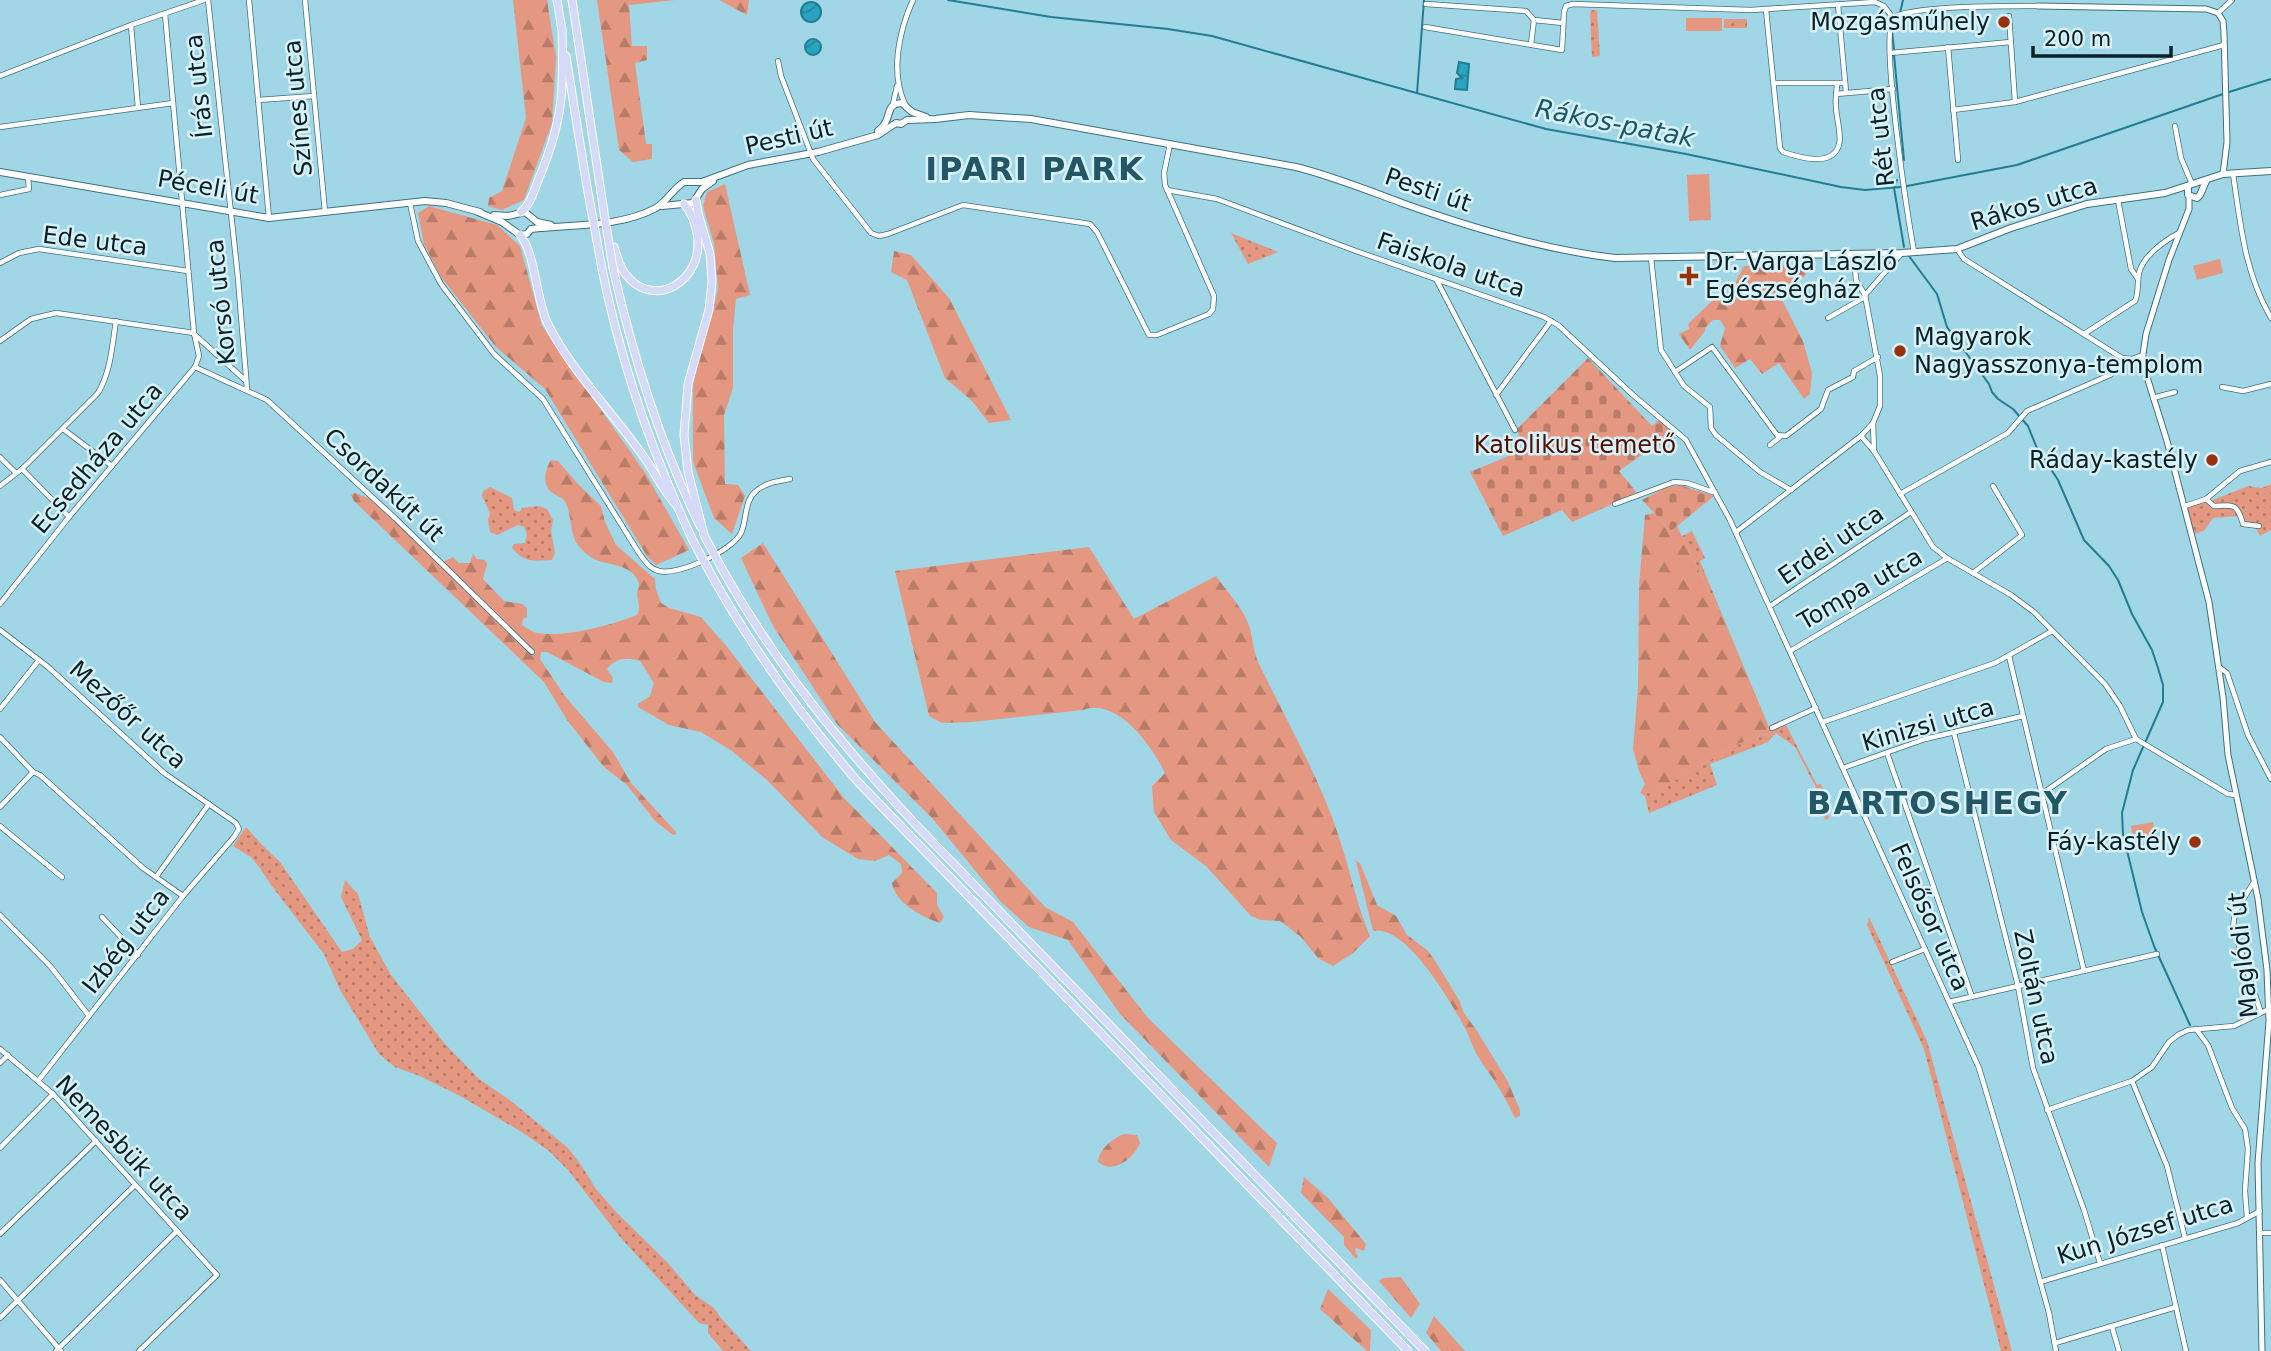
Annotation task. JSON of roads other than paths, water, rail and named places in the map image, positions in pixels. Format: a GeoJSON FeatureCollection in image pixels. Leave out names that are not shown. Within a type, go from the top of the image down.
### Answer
{"type":"FeatureCollection","features":[{"type":"Feature","properties":{"kind":"highway"},"geometry":{"type":"LineString","coordinates":[[557,0],[602,269],[617,337],[632,387],[693,541],[766,665],[858,782],[1408,1351]]}},
{"type":"Feature","properties":{"kind":"highway"},"geometry":{"type":"LineString","coordinates":[[572,0],[614,268],[629,336],[649,402],[675,471],[705,535],[782,665],[861,766],[918,827],[1426,1351]]}},
{"type":"Feature","properties":{"kind":"highway"},"geometry":{"type":"LineString","coordinates":[[521,212],[526,208],[535,189],[559,120],[563,85],[562,29]]}},
{"type":"Feature","properties":{"kind":"highway"},"geometry":{"type":"LineString","coordinates":[[698,197],[698,213],[710,254],[712,282],[709,310],[688,384],[684,435],[688,472],[705,535]]}},
{"type":"Feature","properties":{"kind":"highway"},"geometry":{"type":"LineString","coordinates":[[605,219],[620,267],[635,284],[653,290],[666,289],[678,284],[694,268],[698,256],[696,229],[690,210],[683,203]]}},
{"type":"Feature","properties":{"kind":"highway"},"geometry":{"type":"LineString","coordinates":[[520,235],[528,249],[543,311],[556,340],[642,453],[666,494],[677,506]]}},
{"type":"Feature","properties":{"kind":"main road"},"geometry":{"type":"LineString","coordinates":[[898,103],[907,107],[907,120],[901,124],[889,118],[892,106],[898,103]]}},
{"type":"Feature","properties":{"kind":"main road","name":"Pesti út"},"geometry":{"type":"LineString","coordinates":[[907,107],[935,119]]}},
{"type":"Feature","properties":{"kind":"main road","name":"Pesti út"},"geometry":{"type":"LineString","coordinates":[[907,120],[969,115],[1002,116],[1171,143],[1296,167],[1331,176],[1464,224],[1570,251],[1615,258],[1914,252]]}},
{"type":"Feature","properties":{"kind":"main road","name":"Pesti út"},"geometry":{"type":"LineString","coordinates":[[863,139],[880,130],[889,118]]}},
{"type":"Feature","properties":{"kind":"main road","name":"Pesti út"},"geometry":{"type":"LineString","coordinates":[[693,183],[763,161],[811,154],[878,135],[896,123]]}},
{"type":"Feature","properties":{"kind":"main road","name":"Rákos utca"},"geometry":{"type":"LineString","coordinates":[[1914,252],[1957,249],[2016,226],[2087,204],[2165,193],[2223,174],[2271,171]]}},
{"type":"Feature","properties":{"kind":"main road","name":"Péceli út"},"geometry":{"type":"LineString","coordinates":[[0,172],[269,218],[438,202],[478,212]]}},
{"type":"Feature","properties":{"kind":"main road"},"geometry":{"type":"LineString","coordinates":[[531,229],[621,219],[656,207],[691,204],[704,187],[724,174]]}},
{"type":"Feature","properties":{"kind":"main road"},"geometry":{"type":"LineString","coordinates":[[2188,196],[2192,185],[2200,194],[2206,181]]}},
{"type":"Feature","properties":{"kind":"main road"},"geometry":{"type":"LineString","coordinates":[[656,207],[681,183],[693,183],[698,187],[698,197]]}},
{"type":"Feature","properties":{"kind":"main road"},"geometry":{"type":"LineString","coordinates":[[676,190],[677,199],[683,203]]}},
{"type":"Feature","properties":{"kind":"main road","name":"Rákos utca"},"geometry":{"type":"LineString","coordinates":[[2165,193],[2188,196],[2200,194]]}},
{"type":"Feature","properties":{"kind":"main road"},"geometry":{"type":"LineString","coordinates":[[478,212],[520,235],[527,234],[531,229],[532,219]]}},
{"type":"Feature","properties":{"kind":"main road"},"geometry":{"type":"LineString","coordinates":[[478,212],[504,217],[521,212],[542,223],[567,227]]}},
{"type":"Feature","properties":{"kind":"main road"},"geometry":{"type":"LineString","coordinates":[[511,228],[513,215]]}},
{"type":"Feature","properties":{"kind":"street"},"geometry":{"type":"LineString","coordinates":[[0,76],[131,25],[206,0]]}},
{"type":"Feature","properties":{"kind":"street","name":"Írás utca"},"geometry":{"type":"LineString","coordinates":[[206,0],[229,210]]}},
{"type":"Feature","properties":{"kind":"street"},"geometry":{"type":"LineString","coordinates":[[249,0],[269,218]]}},
{"type":"Feature","properties":{"kind":"street","name":"Színes utca"},"geometry":{"type":"LineString","coordinates":[[305,0],[325,212]]}},
{"type":"Feature","properties":{"kind":"street"},"geometry":{"type":"LineString","coordinates":[[2218,13],[2232,0]]}},
{"type":"Feature","properties":{"kind":"street"},"geometry":{"type":"LineString","coordinates":[[892,106],[898,78],[901,36],[912,2]]}},
{"type":"Feature","properties":{"kind":"street"},"geometry":{"type":"LineString","coordinates":[[1425,27],[1562,50],[1564,12],[1568,5],[1599,2],[1608,5],[1766,9],[1878,3],[1884,6],[1893,18],[1905,12],[1977,7],[2208,9],[2218,13],[2223,24],[2227,142],[2223,174]]}},
{"type":"Feature","properties":{"kind":"street"},"geometry":{"type":"LineString","coordinates":[[1426,5],[1526,11],[1534,20],[1563,23]]}},
{"type":"Feature","properties":{"kind":"street"},"geometry":{"type":"LineString","coordinates":[[1838,5],[1846,92]]}},
{"type":"Feature","properties":{"kind":"street"},"geometry":{"type":"LineString","coordinates":[[1766,9],[1780,148],[1785,153],[1823,160],[1837,149],[1837,83]]}},
{"type":"Feature","properties":{"kind":"street"},"geometry":{"type":"LineString","coordinates":[[165,14],[194,333],[199,356],[195,367]]}},
{"type":"Feature","properties":{"kind":"street"},"geometry":{"type":"LineString","coordinates":[[2009,16],[2015,102]]}},
{"type":"Feature","properties":{"kind":"street","name":"Rét utca"},"geometry":{"type":"LineString","coordinates":[[1893,18],[1889,26],[1893,52],[1893,89],[1904,197],[1914,252]]}},
{"type":"Feature","properties":{"kind":"street"},"geometry":{"type":"LineString","coordinates":[[1531,44],[1534,20]]}},
{"type":"Feature","properties":{"kind":"street"},"geometry":{"type":"LineString","coordinates":[[131,25],[138,108]]}},
{"type":"Feature","properties":{"kind":"street"},"geometry":{"type":"LineString","coordinates":[[1893,52],[2011,42]]}},
{"type":"Feature","properties":{"kind":"street"},"geometry":{"type":"LineString","coordinates":[[1953,110],[2015,102],[2224,45]]}},
{"type":"Feature","properties":{"kind":"street"},"geometry":{"type":"LineString","coordinates":[[1948,47],[1958,160]]}},
{"type":"Feature","properties":{"kind":"street"},"geometry":{"type":"LineString","coordinates":[[778,61],[781,76],[811,154],[872,233],[877,236],[892,233],[963,205],[1090,224],[1097,232],[1149,335],[1157,335],[1209,314],[1213,309],[1214,296],[1167,190],[1164,173],[1171,143]]}},
{"type":"Feature","properties":{"kind":"street"},"geometry":{"type":"LineString","coordinates":[[898,78],[907,107]]}},
{"type":"Feature","properties":{"kind":"street"},"geometry":{"type":"LineString","coordinates":[[1775,83],[1845,83]]}},
{"type":"Feature","properties":{"kind":"street"},"geometry":{"type":"LineString","coordinates":[[1836,94],[1893,89]]}},
{"type":"Feature","properties":{"kind":"street"},"geometry":{"type":"LineString","coordinates":[[258,100],[314,96]]}},
{"type":"Feature","properties":{"kind":"street"},"geometry":{"type":"LineString","coordinates":[[0,127],[173,103]]}},
{"type":"Feature","properties":{"kind":"street"},"geometry":{"type":"LineString","coordinates":[[2175,126],[2181,158],[2192,185]]}},
{"type":"Feature","properties":{"kind":"street"},"geometry":{"type":"LineString","coordinates":[[2232,173],[2250,273],[2257,293],[2271,318]]}},
{"type":"Feature","properties":{"kind":"street"},"geometry":{"type":"LineString","coordinates":[[0,195],[29,189],[28,176]]}},
{"type":"Feature","properties":{"kind":"street","name":"Faiskola utca"},"geometry":{"type":"LineString","coordinates":[[1167,190],[1217,199],[1551,321],[1686,440]]}},
{"type":"Feature","properties":{"kind":"street"},"geometry":{"type":"LineString","coordinates":[[1900,494],[2008,433],[2021,416],[2110,375],[2125,359],[2143,355],[2146,334],[2179,233],[2200,194]]}},
{"type":"Feature","properties":{"kind":"street"},"geometry":{"type":"LineString","coordinates":[[2186,219],[2188,196]]}},
{"type":"Feature","properties":{"kind":"street"},"geometry":{"type":"LineString","coordinates":[[2118,199],[2131,269],[2139,279]]}},
{"type":"Feature","properties":{"kind":"street"},"geometry":{"type":"LineString","coordinates":[[411,203],[418,241],[441,284],[494,354],[543,399],[639,553],[653,569],[667,572],[685,569],[727,547],[740,534],[753,494],[769,483],[790,479]]}},
{"type":"Feature","properties":{"kind":"street","name":"Korsó utca"},"geometry":{"type":"LineString","coordinates":[[229,210],[238,278],[247,390]]}},
{"type":"Feature","properties":{"kind":"street"},"geometry":{"type":"LineString","coordinates":[[2084,334],[2135,302],[2140,270],[2152,253],[2179,233]]}},
{"type":"Feature","properties":{"kind":"street","name":"Ede utca"},"geometry":{"type":"LineString","coordinates":[[0,263],[19,253],[39,249],[188,271]]}},
{"type":"Feature","properties":{"kind":"street"},"geometry":{"type":"LineString","coordinates":[[1957,249],[1964,258],[2125,359]]}},
{"type":"Feature","properties":{"kind":"street"},"geometry":{"type":"LineString","coordinates":[[1880,253],[1890,256],[1893,261],[1891,266]]}},
{"type":"Feature","properties":{"kind":"street"},"geometry":{"type":"LineString","coordinates":[[1828,318],[1865,296],[1902,253]]}},
{"type":"Feature","properties":{"kind":"street"},"geometry":{"type":"LineString","coordinates":[[1854,254],[1856,280],[1865,296],[1878,357],[1882,393],[1874,423],[1874,451]]}},
{"type":"Feature","properties":{"kind":"street"},"geometry":{"type":"LineString","coordinates":[[1651,258],[1659,342],[1665,358],[1684,386],[1710,407],[1710,423],[1716,435],[1760,472],[1791,490]]}},
{"type":"Feature","properties":{"kind":"street"},"geometry":{"type":"LineString","coordinates":[[1436,279],[1515,430]]}},
{"type":"Feature","properties":{"kind":"street"},"geometry":{"type":"LineString","coordinates":[[0,341],[31,318],[56,313],[194,333],[246,381]]}},
{"type":"Feature","properties":{"kind":"street"},"geometry":{"type":"LineString","coordinates":[[0,486],[22,469],[98,393],[105,380],[116,321]]}},
{"type":"Feature","properties":{"kind":"street"},"geometry":{"type":"LineString","coordinates":[[1496,395],[1551,321]]}},
{"type":"Feature","properties":{"kind":"street"},"geometry":{"type":"LineString","coordinates":[[1675,372],[1712,346],[1781,437]]}},
{"type":"Feature","properties":{"kind":"street","name":"Maglódi út"},"geometry":{"type":"LineString","coordinates":[[2143,355],[2144,369],[2185,506],[2209,602],[2221,668],[2228,755],[2261,922],[2270,999],[2258,1157],[2262,1351]]}},
{"type":"Feature","properties":{"kind":"street"},"geometry":{"type":"LineString","coordinates":[[1770,444],[1786,436],[1821,409],[1828,390],[1853,377],[1854,371],[1878,357]]}},
{"type":"Feature","properties":{"kind":"street","name":"Csordakút út"},"geometry":{"type":"LineString","coordinates":[[195,367],[267,400],[404,527],[532,652]]}},
{"type":"Feature","properties":{"kind":"street","name":"Ecsedháza utca"},"geometry":{"type":"LineString","coordinates":[[0,604],[195,367]]}},
{"type":"Feature","properties":{"kind":"street"},"geometry":{"type":"LineString","coordinates":[[2222,387],[2243,391],[2271,384]]}},
{"type":"Feature","properties":{"kind":"street"},"geometry":{"type":"LineString","coordinates":[[2153,398],[2175,392]]}},
{"type":"Feature","properties":{"kind":"street"},"geometry":{"type":"LineString","coordinates":[[1736,532],[1861,436],[1874,423]]}},
{"type":"Feature","properties":{"kind":"street"},"geometry":{"type":"LineString","coordinates":[[63,429],[112,466]]}},
{"type":"Feature","properties":{"kind":"street"},"geometry":{"type":"LineString","coordinates":[[1861,436],[1874,451],[1933,547],[2022,602],[2105,684],[2120,706],[2136,739],[2228,794],[2236,795]]}},
{"type":"Feature","properties":{"kind":"street","name":"Felsősor utca"},"geometry":{"type":"LineString","coordinates":[[1686,440],[1736,532],[1979,1068],[2040,1282],[2056,1351]]}},
{"type":"Feature","properties":{"kind":"street"},"geometry":{"type":"LineString","coordinates":[[0,457],[16,473]]}},
{"type":"Feature","properties":{"kind":"street"},"geometry":{"type":"LineString","coordinates":[[2185,506],[2206,499],[2240,471],[2271,462]]}},
{"type":"Feature","properties":{"kind":"street"},"geometry":{"type":"LineString","coordinates":[[22,469],[69,517]]}},
{"type":"Feature","properties":{"kind":"street"},"geometry":{"type":"LineString","coordinates":[[1615,504],[1674,482],[1687,483],[1714,492]]}},
{"type":"Feature","properties":{"kind":"street"},"geometry":{"type":"LineString","coordinates":[[1973,573],[2022,535],[1993,486]]}},
{"type":"Feature","properties":{"kind":"street"},"geometry":{"type":"LineString","coordinates":[[2206,499],[2214,506],[2234,506],[2238,509],[2243,523],[2259,526]]}},
{"type":"Feature","properties":{"kind":"street","name":"Erdei utca"},"geometry":{"type":"LineString","coordinates":[[1770,606],[1911,512]]}},
{"type":"Feature","properties":{"kind":"street","name":"Tompa utca"},"geometry":{"type":"LineString","coordinates":[[1790,651],[1947,558]]}},
{"type":"Feature","properties":{"kind":"street","name":"Mezőőr utca"},"geometry":{"type":"LineString","coordinates":[[1,629],[164,773],[236,823]]}},
{"type":"Feature","properties":{"kind":"street"},"geometry":{"type":"LineString","coordinates":[[1823,722],[1995,663],[2052,631]]}},
{"type":"Feature","properties":{"kind":"street"},"geometry":{"type":"LineString","coordinates":[[2009,656],[2084,971]]}},
{"type":"Feature","properties":{"kind":"street"},"geometry":{"type":"LineString","coordinates":[[0,709],[39,660]]}},
{"type":"Feature","properties":{"kind":"street"},"geometry":{"type":"LineString","coordinates":[[2221,668],[2227,673],[2248,735],[2271,779]]}},
{"type":"Feature","properties":{"kind":"street"},"geometry":{"type":"LineString","coordinates":[[1772,728],[1816,708]]}},
{"type":"Feature","properties":{"kind":"street","name":"Kinizsi utca"},"geometry":{"type":"LineString","coordinates":[[1843,768],[1925,739],[2023,716]]}},
{"type":"Feature","properties":{"kind":"street","name":"Zoltán utca"},"geometry":{"type":"LineString","coordinates":[[1954,733],[2018,986],[2032,1068],[2100,1263]]}},
{"type":"Feature","properties":{"kind":"street"},"geometry":{"type":"LineString","coordinates":[[0,737],[33,772],[40,775],[143,868],[183,896]]}},
{"type":"Feature","properties":{"kind":"street"},"geometry":{"type":"LineString","coordinates":[[2043,793],[2106,749],[2136,739]]}},
{"type":"Feature","properties":{"kind":"street"},"geometry":{"type":"LineString","coordinates":[[1887,754],[1972,997]]}},
{"type":"Feature","properties":{"kind":"street"},"geometry":{"type":"LineString","coordinates":[[0,807],[33,772]]}},
{"type":"Feature","properties":{"kind":"street"},"geometry":{"type":"LineString","coordinates":[[156,877],[209,804]]}},
{"type":"Feature","properties":{"kind":"street","name":"Izbég utca"},"geometry":{"type":"LineString","coordinates":[[38,1081],[183,896],[238,833],[236,823]]}},
{"type":"Feature","properties":{"kind":"street"},"geometry":{"type":"LineString","coordinates":[[0,826],[62,877]]}},
{"type":"Feature","properties":{"kind":"street"},"geometry":{"type":"LineString","coordinates":[[2254,882],[2233,919],[2261,1013]]}},
{"type":"Feature","properties":{"kind":"street"},"geometry":{"type":"LineString","coordinates":[[0,915],[51,967],[89,1016]]}},
{"type":"Feature","properties":{"kind":"street"},"geometry":{"type":"LineString","coordinates":[[102,917],[138,956]]}},
{"type":"Feature","properties":{"kind":"street"},"geometry":{"type":"LineString","coordinates":[[1892,962],[1925,949]]}},
{"type":"Feature","properties":{"kind":"street"},"geometry":{"type":"LineString","coordinates":[[1949,1002],[2157,954]]}},
{"type":"Feature","properties":{"kind":"street"},"geometry":{"type":"LineString","coordinates":[[2047,1110],[2132,1081],[2152,1067],[2169,1042],[2178,1034],[2196,1029],[2234,1026],[2269,1009]]}},
{"type":"Feature","properties":{"kind":"street"},"geometry":{"type":"LineString","coordinates":[[2196,1029],[2211,1052],[2232,1108],[2245,1129],[2248,1150],[2245,1191],[2247,1217]]}},
{"type":"Feature","properties":{"kind":"street","name":"Nemesbük utca"},"geometry":{"type":"LineString","coordinates":[[0,1049],[53,1094],[217,1275],[139,1351]]}},
{"type":"Feature","properties":{"kind":"street"},"geometry":{"type":"LineString","coordinates":[[0,1063],[8,1055]]}},
{"type":"Feature","properties":{"kind":"street"},"geometry":{"type":"LineString","coordinates":[[2132,1081],[2167,1166],[2185,1238]]}},
{"type":"Feature","properties":{"kind":"street"},"geometry":{"type":"LineString","coordinates":[[0,1148],[53,1094]]}},
{"type":"Feature","properties":{"kind":"street"},"geometry":{"type":"LineString","coordinates":[[0,1234],[96,1141]]}},
{"type":"Feature","properties":{"kind":"street"},"geometry":{"type":"LineString","coordinates":[[0,1318],[135,1185]]}},
{"type":"Feature","properties":{"kind":"street","name":"Kun József utca"},"geometry":{"type":"LineString","coordinates":[[2040,1282],[2238,1223],[2260,1211]]}},
{"type":"Feature","properties":{"kind":"street"},"geometry":{"type":"LineString","coordinates":[[0,1280],[58,1350],[177,1231]]}},
{"type":"Feature","properties":{"kind":"street"},"geometry":{"type":"LineString","coordinates":[[2261,1233],[2271,1233]]}},
{"type":"Feature","properties":{"kind":"street"},"geometry":{"type":"LineString","coordinates":[[2162,1245],[2186,1351]]}},
{"type":"Feature","properties":{"kind":"street"},"geometry":{"type":"LineString","coordinates":[[2055,1343],[2176,1307]]}},
{"type":"Feature","properties":{"kind":"street"},"geometry":{"type":"LineString","coordinates":[[2112,1327],[2119,1351]]}},
{"type":"Feature","properties":{"kind":"water"},"geometry":{"type":"Polygon","coordinates":[[[811,2],[818,5],[821,12],[818,19],[811,22],[804,19],[801,12],[804,5],[811,2]]]}},
{"type":"Feature","properties":{"kind":"water"},"geometry":{"type":"Polygon","coordinates":[[[813,39],[819,41],[819,53],[813,55],[807,53],[805,47],[807,41],[813,39]]]}},
{"type":"Feature","properties":{"kind":"water"},"geometry":{"type":"Polygon","coordinates":[[[1459,62],[1469,64],[1467,90],[1455,89],[1456,79],[1462,78],[1457,73],[1459,62]]]}},
{"type":"Feature","properties":{"kind":"waterway","name":"Rákos-patak"},"geometry":{"type":"LineString","coordinates":[[948,0],[1051,17],[1212,36],[1546,129],[1686,154],[1841,187],[1865,190],[1901,187]]}},
{"type":"Feature","properties":{"kind":"waterway"},"geometry":{"type":"LineString","coordinates":[[1417,93],[1424,0]]}},
{"type":"Feature","properties":{"kind":"waterway"},"geometry":{"type":"LineString","coordinates":[[1900,13],[1903,0]]}},
{"type":"Feature","properties":{"kind":"waterway"},"geometry":{"type":"LineString","coordinates":[[1894,49],[1892,31],[1898,18]]}},
{"type":"Feature","properties":{"kind":"waterway"},"geometry":{"type":"LineString","coordinates":[[1894,55],[1904,160]]}},
{"type":"Feature","properties":{"kind":"waterway","name":"Rákos-patak"},"geometry":{"type":"LineString","coordinates":[[2229,92],[2271,79]]}},
{"type":"Feature","properties":{"kind":"waterway","name":"Rákos-patak"},"geometry":{"type":"LineString","coordinates":[[1907,186],[2017,165],[2223,94]]}},
{"type":"Feature","properties":{"kind":"waterway"},"geometry":{"type":"LineString","coordinates":[[1897,180],[1894,188],[1904,247]]}},
{"type":"Feature","properties":{"kind":"waterway"},"geometry":{"type":"LineString","coordinates":[[1909,256],[1937,294],[1947,327],[1992,392],[2028,426],[2036,446],[2058,480],[2084,540],[2109,566],[2118,580],[2132,614],[2152,650],[2163,685],[2163,702],[2133,770],[2122,813],[2123,834],[2142,912],[2154,946],[2190,1025]]}},
{"type":"Feature","properties":{"kind":"place","name":"Mozgásműhely"},"geometry":{"type":"Point","coordinates":[2004,22]}},
{"type":"Feature","properties":{"kind":"place","name":"Dr. Varga László Egészségház"},"geometry":{"type":"Point","coordinates":[1689,276]}},
{"type":"Feature","properties":{"kind":"place","name":"Magyarok Nagyasszonya-templom"},"geometry":{"type":"Point","coordinates":[1900,351]}},
{"type":"Feature","properties":{"kind":"place","name":"Ráday-kastély"},"geometry":{"type":"Point","coordinates":[2212,460]}},
{"type":"Feature","properties":{"kind":"place","name":"Fáy-kastély"},"geometry":{"type":"Point","coordinates":[2195,842]}},
{"type":"Feature","properties":{"kind":"district","name":"IPARI PARK"},"geometry":{"type":"Point","coordinates":[1035,169]}},
{"type":"Feature","properties":{"kind":"district","name":"BARTOSHEGY"},"geometry":{"type":"Point","coordinates":[1938,803]}},
{"type":"Feature","properties":{"kind":"park label","name":"Katolikus temető"},"geometry":{"type":"Point","coordinates":[1575,445]}}]}
